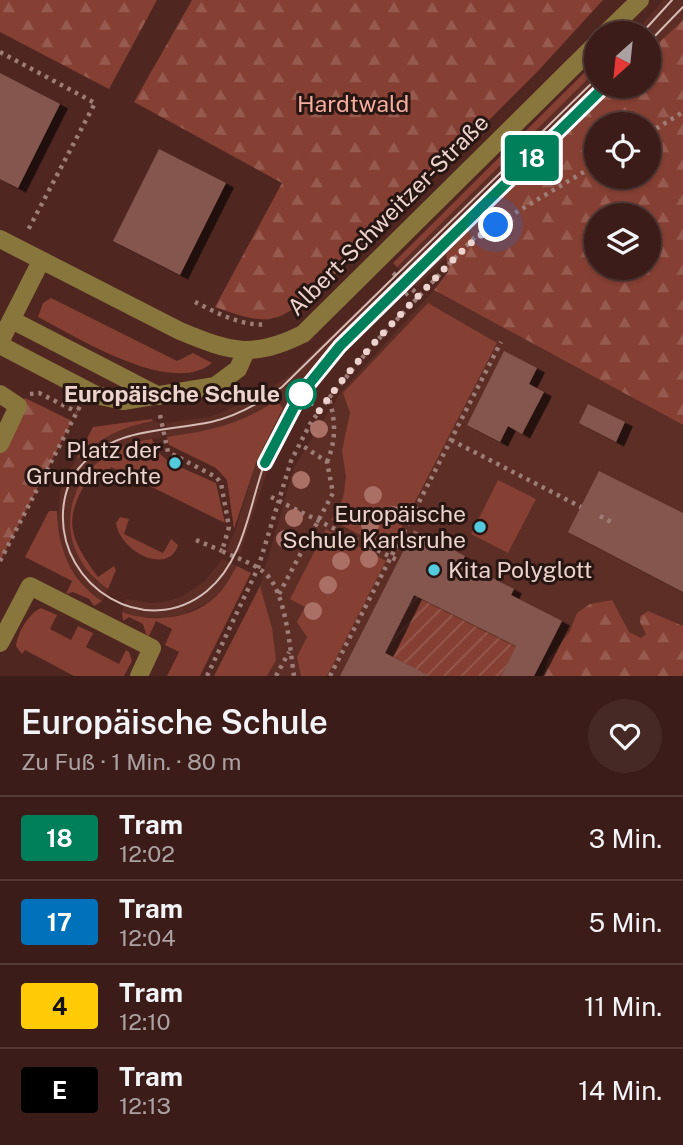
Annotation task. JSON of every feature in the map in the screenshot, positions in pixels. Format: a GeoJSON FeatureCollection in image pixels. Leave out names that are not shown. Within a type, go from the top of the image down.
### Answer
{"type":"FeatureCollection","features":[{"type":"Feature","properties":{"kind":"street"},"geometry":{"type":"LineString","coordinates":[[618,21],[640,0]]}},
{"type":"Feature","properties":{"kind":"street","name":"Albert-Schweitzer-Straße"},"geometry":{"type":"LineString","coordinates":[[0,239],[208,343],[246,351],[265,350],[303,334],[584,56]]}},
{"type":"Feature","properties":{"kind":"street"},"geometry":{"type":"LineString","coordinates":[[41,261],[0,344],[88,391],[116,401],[158,397],[215,386],[238,369],[246,351]]}},
{"type":"Feature","properties":{"kind":"street"},"geometry":{"type":"LineString","coordinates":[[12,320],[158,397]]}},
{"type":"Feature","properties":{"kind":"street"},"geometry":{"type":"LineString","coordinates":[[0,394],[18,405],[0,444]]}},
{"type":"Feature","properties":{"kind":"street"},"geometry":{"type":"LineString","coordinates":[[0,643],[30,586],[152,648],[139,676]]}},
{"type":"Feature","properties":{"kind":"path"},"geometry":{"type":"LineString","coordinates":[[0,52],[95,103],[18,248]]}},
{"type":"Feature","properties":{"kind":"path"},"geometry":{"type":"LineString","coordinates":[[661,126],[683,112]]}},
{"type":"Feature","properties":{"kind":"path"},"geometry":{"type":"LineString","coordinates":[[207,676],[258,568],[278,499],[300,444],[328,398],[419,295],[475,237],[584,172]]}},
{"type":"Feature","properties":{"kind":"path"},"geometry":{"type":"LineString","coordinates":[[392,272],[419,295]]}},
{"type":"Feature","properties":{"kind":"path"},"geometry":{"type":"LineString","coordinates":[[405,295],[411,290]]}},
{"type":"Feature","properties":{"kind":"path"},"geometry":{"type":"LineString","coordinates":[[195,302],[256,326],[278,323]]}},
{"type":"Feature","properties":{"kind":"path"},"geometry":{"type":"LineString","coordinates":[[330,676],[501,342]]}},
{"type":"Feature","properties":{"kind":"path"},"geometry":{"type":"LineString","coordinates":[[0,561],[88,391]]}},
{"type":"Feature","properties":{"kind":"path"},"geometry":{"type":"LineString","coordinates":[[18,405],[35,392],[76,412]]}},
{"type":"Feature","properties":{"kind":"path"},"geometry":{"type":"LineString","coordinates":[[158,397],[167,452],[216,477],[221,483],[229,527],[222,551]]}},
{"type":"Feature","properties":{"kind":"path"},"geometry":{"type":"LineString","coordinates":[[279,595],[333,493],[327,462],[335,416],[328,398]]}},
{"type":"Feature","properties":{"kind":"path"},"geometry":{"type":"LineString","coordinates":[[451,440],[581,507]]}},
{"type":"Feature","properties":{"kind":"path"},"geometry":{"type":"LineString","coordinates":[[300,444],[327,462]]}},
{"type":"Feature","properties":{"kind":"path"},"geometry":{"type":"LineString","coordinates":[[271,497],[398,561]]}},
{"type":"Feature","properties":{"kind":"path"},"geometry":{"type":"LineString","coordinates":[[600,516],[613,523]]}},
{"type":"Feature","properties":{"kind":"path"},"geometry":{"type":"LineString","coordinates":[[261,526],[270,527]]}},
{"type":"Feature","properties":{"kind":"path"},"geometry":{"type":"LineString","coordinates":[[196,540],[258,568],[270,577],[279,595],[294,676]]}},
{"type":"Feature","properties":{"kind":"path"},"geometry":{"type":"LineString","coordinates":[[276,676],[290,650]]}},
{"type":"Feature","properties":{"kind":"shaded area"},"geometry":{"type":"Polygon","coordinates":[[[663,0],[682,0],[683,20],[662,40],[662,21],[645,21],[663,0]]]}},
{"type":"Feature","properties":{"kind":"shaded area"},"geometry":{"type":"Polygon","coordinates":[[[584,83],[584,98],[602,98],[589,112],[584,112],[584,117],[417,287],[397,267],[584,83]]]}},
{"type":"Feature","properties":{"kind":"shaded area"},"geometry":{"type":"Polygon","coordinates":[[[389,280],[402,292],[341,355],[290,421],[271,460],[240,553],[226,552],[257,460],[282,407],[276,402],[246,419],[222,428],[167,437],[166,423],[210,417],[258,397],[292,373],[389,280]]]}},
{"type":"Feature","properties":{"kind":"shaded area","name":"Europäische Schule Karlsruhe"},"geometry":{"type":"Polygon","coordinates":[[[434,290],[683,425],[683,676],[214,676],[260,586],[294,467],[341,392],[434,290]]]}},
{"type":"Feature","properties":{"kind":"shaded area"},"geometry":{"type":"Polygon","coordinates":[[[153,421],[159,423],[161,438],[131,442],[119,447],[97,462],[74,496],[70,520],[75,549],[96,581],[108,589],[102,601],[83,585],[63,555],[58,524],[60,491],[64,477],[76,460],[93,444],[128,426],[153,421]]]}},
{"type":"Feature","properties":{"kind":"shaded area"},"geometry":{"type":"Polygon","coordinates":[[[222,559],[237,566],[219,593],[208,603],[182,615],[166,618],[139,617],[122,612],[126,599],[151,603],[183,596],[205,581],[222,559]]]}},
{"type":"Feature","properties":{"kind":"green space"},"geometry":{"type":"Polygon","coordinates":[[[0,0],[157,0],[109,89],[0,32],[0,0]]]}},
{"type":"Feature","properties":{"kind":"green space","name":"Hardtwald"},"geometry":{"type":"Polygon","coordinates":[[[192,0],[603,0],[539,70],[319,290],[281,316],[260,319],[215,307],[282,183],[134,102],[192,0]]]}},
{"type":"Feature","properties":{"kind":"green space"},"geometry":{"type":"Polygon","coordinates":[[[683,20],[683,425],[434,290],[448,272],[446,254],[584,116],[584,189],[661,189],[661,112],[588,112],[602,98],[662,98],[662,40],[683,20]]]}},
{"type":"Feature","properties":{"kind":"green space"},"geometry":{"type":"Polygon","coordinates":[[[584,73],[584,83],[397,267],[393,263],[584,73]]]}},
{"type":"Feature","properties":{"kind":"green space"},"geometry":{"type":"Polygon","coordinates":[[[51,298],[177,361],[193,353],[212,363],[194,372],[173,373],[149,369],[124,360],[38,317],[43,303],[51,298]]]}},
{"type":"Feature","properties":{"kind":"green space"},"geometry":{"type":"Polygon","coordinates":[[[428,303],[497,343],[390,550],[331,520],[343,498],[346,477],[342,450],[350,413],[343,393],[428,303]]]}},
{"type":"Feature","properties":{"kind":"green space"},"geometry":{"type":"Polygon","coordinates":[[[25,398],[72,421],[0,561],[0,445],[25,398]]]}},
{"type":"Feature","properties":{"kind":"green space"},"geometry":{"type":"Polygon","coordinates":[[[276,401],[283,408],[257,460],[234,529],[227,480],[216,468],[169,445],[167,437],[224,426],[276,401]]]}},
{"type":"Feature","properties":{"kind":"green space"},"geometry":{"type":"Polygon","coordinates":[[[153,421],[112,435],[76,460],[93,427],[153,421]]]}},
{"type":"Feature","properties":{"kind":"green space"},"geometry":{"type":"Polygon","coordinates":[[[152,439],[157,451],[169,462],[216,483],[225,523],[111,467],[104,481],[90,476],[75,505],[73,528],[81,551],[98,577],[114,566],[116,570],[108,589],[87,569],[74,546],[70,522],[74,499],[84,477],[102,459],[124,446],[152,439]]]}},
{"type":"Feature","properties":{"kind":"green space"},"geometry":{"type":"Polygon","coordinates":[[[498,480],[536,499],[508,553],[471,534],[498,480]]]}},
{"type":"Feature","properties":{"kind":"green space"},"geometry":{"type":"Polygon","coordinates":[[[49,511],[57,511],[63,550],[74,573],[91,593],[102,601],[94,606],[89,599],[73,592],[66,594],[72,581],[25,557],[49,511]]]}},
{"type":"Feature","properties":{"kind":"green space"},"geometry":{"type":"Polygon","coordinates":[[[120,517],[129,519],[124,534],[163,553],[171,539],[178,545],[173,554],[166,559],[156,559],[136,551],[120,534],[116,523],[120,517]]]}},
{"type":"Feature","properties":{"kind":"green space"},"geometry":{"type":"Polygon","coordinates":[[[326,529],[386,561],[327,676],[301,676],[297,657],[307,637],[297,622],[305,607],[290,599],[326,529]]]}},
{"type":"Feature","properties":{"kind":"green space"},"geometry":{"type":"Polygon","coordinates":[[[237,566],[251,573],[200,676],[167,676],[179,652],[165,645],[172,629],[156,621],[149,636],[143,624],[129,617],[123,621],[122,612],[147,618],[186,614],[210,602],[237,566]]]}},
{"type":"Feature","properties":{"kind":"green space"},"geometry":{"type":"Polygon","coordinates":[[[260,586],[272,628],[276,660],[267,676],[214,676],[260,586]]]}},
{"type":"Feature","properties":{"kind":"green space"},"geometry":{"type":"Polygon","coordinates":[[[414,595],[516,646],[501,676],[416,676],[410,666],[385,653],[414,595]]]}},
{"type":"Feature","properties":{"kind":"green space"},"geometry":{"type":"Polygon","coordinates":[[[612,600],[629,632],[641,638],[646,634],[640,616],[648,611],[683,626],[683,676],[543,676],[548,660],[570,631],[577,613],[590,604],[612,600]]]}},
{"type":"Feature","properties":{"kind":"green space"},"geometry":{"type":"Polygon","coordinates":[[[41,608],[57,615],[50,629],[71,640],[78,626],[93,633],[86,647],[119,664],[126,650],[129,652],[132,661],[124,676],[74,676],[25,650],[22,654],[16,646],[19,635],[28,619],[41,608]]]}},
{"type":"Feature","properties":{"kind":"building"},"geometry":{"type":"Polygon","coordinates":[[[0,73],[60,104],[18,188],[0,179],[0,73]]]}},
{"type":"Feature","properties":{"kind":"building"},"geometry":{"type":"Polygon","coordinates":[[[159,149],[226,183],[180,275],[113,241],[159,149]]]}},
{"type":"Feature","properties":{"kind":"building"},"geometry":{"type":"Polygon","coordinates":[[[504,351],[537,368],[529,384],[544,392],[522,434],[508,426],[500,442],[467,425],[504,351]]]}},
{"type":"Feature","properties":{"kind":"building"},"geometry":{"type":"Polygon","coordinates":[[[588,404],[625,422],[616,442],[579,423],[588,404]]]}},
{"type":"Feature","properties":{"kind":"building"},"geometry":{"type":"Polygon","coordinates":[[[599,471],[683,513],[683,592],[568,532],[599,471]]]}},
{"type":"Feature","properties":{"kind":"building"},"geometry":{"type":"Polygon","coordinates":[[[414,530],[465,556],[462,562],[514,589],[511,595],[562,621],[534,676],[501,676],[516,646],[414,595],[385,653],[430,676],[340,676],[414,530]]]}},
{"type":"Feature","properties":{"kind":"tram line"},"geometry":{"type":"LineString","coordinates":[[653,21],[672,0]]}},
{"type":"Feature","properties":{"kind":"tram line"},"geometry":{"type":"LineString","coordinates":[[662,29],[683,7]]}},
{"type":"Feature","properties":{"kind":"tram line"},"geometry":{"type":"LineString","coordinates":[[584,91],[282,387],[230,416],[211,422],[140,433],[107,445],[92,455],[69,483],[63,512],[66,539],[75,563],[91,583],[111,598],[134,608],[158,610],[183,605],[207,591],[230,564],[238,548],[272,446],[297,401],[318,373],[340,347],[592,98]]}},
{"type":"Feature","properties":{"kind":"tram line","name":"18"},"geometry":{"type":"LineString","coordinates":[[265,463],[301,394],[340,346],[593,98]]}},
{"type":"Feature","properties":{"kind":"place","name":"Europäische Schule"},"geometry":{"type":"Point","coordinates":[301,394]}},
{"type":"Feature","properties":{"kind":"place","name":"Platz der Grundrechte"},"geometry":{"type":"Point","coordinates":[175,463]}},
{"type":"Feature","properties":{"kind":"place","name":"Europäische Schule Karlsruhe"},"geometry":{"type":"Point","coordinates":[480,527]}},
{"type":"Feature","properties":{"kind":"place","name":"Kita Polyglott"},"geometry":{"type":"Point","coordinates":[434,570]}},
{"type":"Feature","properties":{"kind":"route"},"geometry":{"type":"LineString","coordinates":[[301,394],[319,411],[348,373],[419,295],[475,237],[496,225]]}}]}
